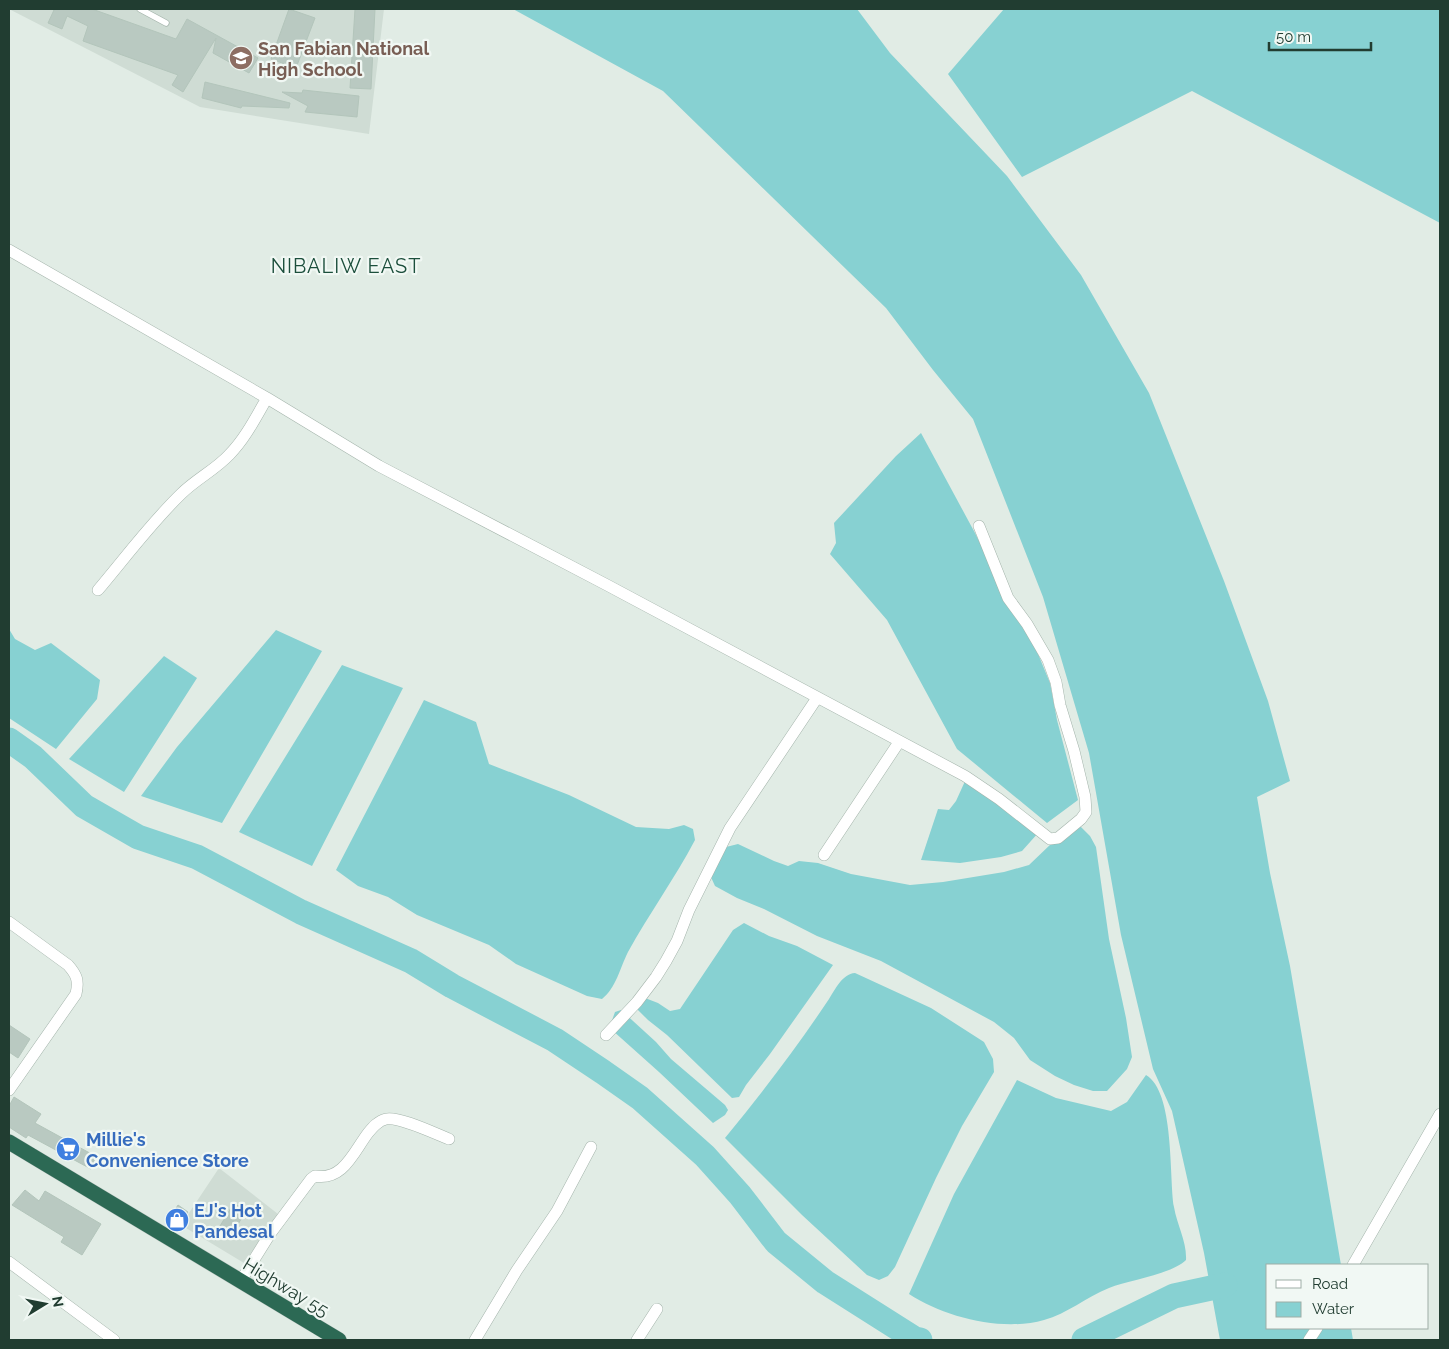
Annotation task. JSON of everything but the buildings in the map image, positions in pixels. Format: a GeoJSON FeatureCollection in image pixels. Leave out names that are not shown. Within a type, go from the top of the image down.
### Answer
{"type":"FeatureCollection","features":[{"type":"Feature","properties":{"kind":"highway","name":"Highway 55"},"geometry":{"type":"LineString","coordinates":[[9,1142],[339,1340]]}},
{"type":"Feature","properties":{"kind":"street"},"geometry":{"type":"LineString","coordinates":[[9,250],[267,398],[379,466],[965,776],[1050,838],[1058,838],[1086,812],[1085,797],[1074,751],[1048,660],[1027,624],[1008,598],[979,526]]}},
{"type":"Feature","properties":{"kind":"street"},"geometry":{"type":"LineString","coordinates":[[98,590],[181,494],[235,449],[267,398]]}},
{"type":"Feature","properties":{"kind":"street"},"geometry":{"type":"LineString","coordinates":[[606,1035],[637,1002],[656,977],[677,941],[689,910],[730,828],[817,698]]}},
{"type":"Feature","properties":{"kind":"street"},"geometry":{"type":"LineString","coordinates":[[824,854],[900,742]]}},
{"type":"Feature","properties":{"kind":"street"},"geometry":{"type":"LineString","coordinates":[[9,922],[68,965],[76,974],[78,985],[76,994],[9,1090]]}},
{"type":"Feature","properties":{"kind":"street"},"geometry":{"type":"LineString","coordinates":[[240,1282],[270,1234],[311,1179],[315,1176],[325,1178],[340,1172],[376,1124],[387,1119],[411,1124],[449,1139]]}},
{"type":"Feature","properties":{"kind":"street"},"geometry":{"type":"LineString","coordinates":[[1355,1264],[1438,1122]]}},
{"type":"Feature","properties":{"kind":"street"},"geometry":{"type":"LineString","coordinates":[[475,1340],[517,1270],[557,1211],[591,1147]]}},
{"type":"Feature","properties":{"kind":"street"},"geometry":{"type":"LineString","coordinates":[[9,1262],[114,1340]]}},
{"type":"Feature","properties":{"kind":"street"},"geometry":{"type":"LineString","coordinates":[[637,1340],[657,1309]]}},
{"type":"Feature","properties":{"kind":"street"},"geometry":{"type":"LineString","coordinates":[[1309,1340],[1315,1329]]}},
{"type":"Feature","properties":{"kind":"lane"},"geometry":{"type":"LineString","coordinates":[[140,9],[166,23]]}},
{"type":"Feature","properties":{"kind":"shaded area","name":"San Fabian National High School"},"geometry":{"type":"Polygon","coordinates":[[[9,9],[384,9],[369,134],[200,107],[9,9]]]}},
{"type":"Feature","properties":{"kind":"shaded area"},"geometry":{"type":"Polygon","coordinates":[[[219,1168],[278,1214],[244,1263],[181,1225],[219,1168]]]}},
{"type":"Feature","properties":{"kind":"water"},"geometry":{"type":"Polygon","coordinates":[[[513,9],[857,9],[890,53],[1007,176],[1081,275],[1149,393],[1224,581],[1268,701],[1290,781],[1257,797],[1270,873],[1290,966],[1341,1264],[1266,1264],[1266,1329],[1351,1329],[1353,1340],[1220,1340],[1204,1253],[1172,1111],[1153,1069],[1121,935],[1089,753],[1043,597],[973,419],[886,308],[663,91],[513,9]]]}},
{"type":"Feature","properties":{"kind":"water"},"geometry":{"type":"Polygon","coordinates":[[[1004,9],[1440,9],[1440,223],[1192,91],[1022,177],[948,74],[1004,9]]]}},
{"type":"Feature","properties":{"kind":"water"},"geometry":{"type":"Polygon","coordinates":[[[921,433],[1036,649],[1050,683],[1057,720],[1078,800],[1047,823],[957,749],[887,620],[830,554],[836,543],[834,523],[896,456],[921,433]]]}},
{"type":"Feature","properties":{"kind":"water"},"geometry":{"type":"Polygon","coordinates":[[[9,629],[15,639],[35,650],[51,643],[100,680],[97,699],[56,749],[9,718],[9,629]]]}},
{"type":"Feature","properties":{"kind":"water"},"geometry":{"type":"Polygon","coordinates":[[[276,630],[322,651],[222,823],[141,796],[177,747],[276,630]]]}},
{"type":"Feature","properties":{"kind":"water"},"geometry":{"type":"Polygon","coordinates":[[[164,656],[197,678],[124,792],[69,759],[164,656]]]}},
{"type":"Feature","properties":{"kind":"water"},"geometry":{"type":"Polygon","coordinates":[[[342,665],[403,688],[312,866],[239,832],[342,665]]]}},
{"type":"Feature","properties":{"kind":"water"},"geometry":{"type":"Polygon","coordinates":[[[424,700],[476,722],[489,764],[569,795],[636,827],[669,829],[684,825],[693,829],[695,840],[628,952],[614,984],[602,999],[587,996],[516,964],[489,945],[417,915],[388,897],[358,886],[336,870],[424,700]]]}},
{"type":"Feature","properties":{"kind":"water"},"geometry":{"type":"Polygon","coordinates":[[[966,779],[1039,832],[1022,851],[1001,857],[960,863],[921,860],[938,809],[949,810],[956,801],[966,779]]]}},
{"type":"Feature","properties":{"kind":"water"},"geometry":{"type":"Polygon","coordinates":[[[1075,821],[1090,836],[1096,847],[1109,939],[1126,1018],[1132,1057],[1127,1069],[1107,1091],[1093,1091],[1055,1076],[1030,1060],[1014,1038],[994,1022],[881,961],[817,936],[764,909],[737,898],[715,886],[710,875],[726,847],[738,844],[788,866],[799,861],[818,863],[851,874],[910,885],[943,882],[1004,872],[1029,865],[1075,821]]]}},
{"type":"Feature","properties":{"kind":"water"},"geometry":{"type":"Polygon","coordinates":[[[744,923],[769,936],[797,946],[833,965],[739,1097],[732,1098],[667,1035],[637,1009],[645,998],[658,1003],[670,1011],[680,1009],[733,930],[744,923]]]}},
{"type":"Feature","properties":{"kind":"water"},"geometry":{"type":"Polygon","coordinates":[[[855,973],[931,1008],[984,1042],[993,1059],[994,1072],[962,1126],[895,1267],[888,1276],[879,1280],[867,1275],[802,1215],[725,1138],[792,1052],[839,983],[846,976],[855,973]]]}},
{"type":"Feature","properties":{"kind":"water"},"geometry":{"type":"Polygon","coordinates":[[[621,1010],[656,1042],[671,1059],[725,1105],[728,1110],[725,1115],[713,1123],[612,1030],[610,1026],[615,1012],[621,1010]]]}},
{"type":"Feature","properties":{"kind":"water"},"geometry":{"type":"Polygon","coordinates":[[[1146,1075],[1155,1084],[1162,1099],[1166,1116],[1174,1207],[1185,1247],[1186,1260],[1161,1273],[1109,1288],[1052,1317],[1028,1323],[992,1323],[974,1320],[939,1309],[909,1294],[954,1194],[1017,1080],[1056,1098],[1111,1111],[1127,1102],[1146,1075]]]}},
{"type":"Feature","properties":{"kind":"waterway"},"geometry":{"type":"LineString","coordinates":[[9,740],[33,757],[84,806],[138,837],[197,857],[301,912],[411,961],[452,986],[555,1040],[640,1098],[705,1156],[740,1195],[776,1242],[825,1282],[915,1339],[920,1340]]}},
{"type":"Feature","properties":{"kind":"waterway"},"geometry":{"type":"LineString","coordinates":[[1084,1340],[1174,1296],[1225,1285]]}},
{"type":"Feature","properties":{"kind":"place","name":"San Fabian National High School"},"geometry":{"type":"Point","coordinates":[241,58]}},
{"type":"Feature","properties":{"kind":"place","name":"Millie's Convenience Store"},"geometry":{"type":"Point","coordinates":[68,1149]}},
{"type":"Feature","properties":{"kind":"place","name":"EJ's Hot Pandesal"},"geometry":{"type":"Point","coordinates":[177,1220]}},
{"type":"Feature","properties":{"kind":"district","name":"NIBALIW EAST"},"geometry":{"type":"Point","coordinates":[346,266]}}]}
